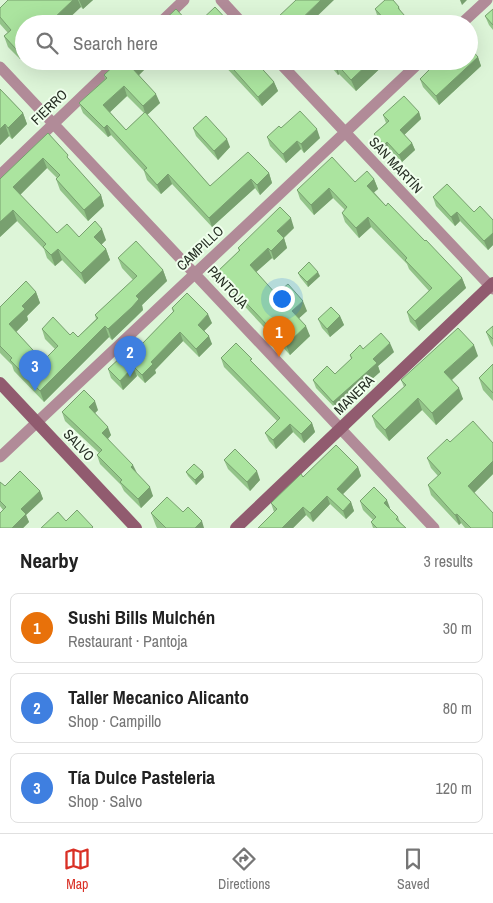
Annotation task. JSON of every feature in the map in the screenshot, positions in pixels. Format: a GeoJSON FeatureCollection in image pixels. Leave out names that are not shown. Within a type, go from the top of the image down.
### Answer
{"type":"FeatureCollection","features":[{"type":"Feature","properties":{"kind":"main road","name":"MANERA"},"geometry":{"type":"LineString","coordinates":[[236,528],[492,286]]}},
{"type":"Feature","properties":{"kind":"main road","name":"SALVO"},"geometry":{"type":"LineString","coordinates":[[0,383],[136,528]]}},
{"type":"Feature","properties":{"kind":"street"},"geometry":{"type":"LineString","coordinates":[[168,15],[184,0]]}},
{"type":"Feature","properties":{"kind":"street"},"geometry":{"type":"LineString","coordinates":[[221,0],[235,15]]}},
{"type":"Feature","properties":{"kind":"street"},"geometry":{"type":"LineString","coordinates":[[471,15],[487,0]]}},
{"type":"Feature","properties":{"kind":"street","name":"PANTOJA"},"geometry":{"type":"LineString","coordinates":[[0,67],[434,528]]}},
{"type":"Feature","properties":{"kind":"street","name":"FIERRO"},"geometry":{"type":"LineString","coordinates":[[0,175],[111,70]]}},
{"type":"Feature","properties":{"kind":"street","name":"SAN MARTÍN"},"geometry":{"type":"LineString","coordinates":[[286,70],[492,286]]}},
{"type":"Feature","properties":{"kind":"street","name":"CAMPILLO"},"geometry":{"type":"LineString","coordinates":[[0,457],[412,70]]}},
{"type":"Feature","properties":{"kind":"building"},"geometry":{"type":"Polygon","coordinates":[[[8,0],[73,0],[57,15],[15,15],[15,48],[4,36],[11,30],[0,17],[0,8],[8,0]]]}},
{"type":"Feature","properties":{"kind":"building"},"geometry":{"type":"Polygon","coordinates":[[[296,0],[321,0],[305,15],[280,15],[296,0]]]}},
{"type":"Feature","properties":{"kind":"building"},"geometry":{"type":"Polygon","coordinates":[[[385,0],[393,0],[404,15],[381,15],[375,9],[385,0]]]}},
{"type":"Feature","properties":{"kind":"building"},"geometry":{"type":"Polygon","coordinates":[[[215,7],[222,15],[207,15],[215,7]]]}},
{"type":"Feature","properties":{"kind":"building"},"geometry":{"type":"Polygon","coordinates":[[[176,9],[182,15],[170,15],[176,9]]]}},
{"type":"Feature","properties":{"kind":"building"},"geometry":{"type":"Polygon","coordinates":[[[493,9],[493,25],[485,16],[493,9]]]}},
{"type":"Feature","properties":{"kind":"building"},"geometry":{"type":"Polygon","coordinates":[[[109,70],[134,70],[156,94],[143,106],[124,86],[103,105],[126,130],[145,112],[210,186],[248,152],[269,173],[257,185],[251,179],[209,218],[168,174],[157,185],[144,170],[147,168],[107,125],[104,128],[79,103],[107,78],[104,75],[109,70]]]}},
{"type":"Feature","properties":{"kind":"building"},"geometry":{"type":"Polygon","coordinates":[[[234,70],[263,70],[274,82],[258,97],[234,70]]]}},
{"type":"Feature","properties":{"kind":"building"},"geometry":{"type":"Polygon","coordinates":[[[342,70],[362,70],[351,80],[342,70]]]}},
{"type":"Feature","properties":{"kind":"building"},"geometry":{"type":"Polygon","coordinates":[[[429,70],[464,70],[436,96],[420,79],[429,70]]]}},
{"type":"Feature","properties":{"kind":"building"},"geometry":{"type":"Polygon","coordinates":[[[0,89],[23,113],[8,128],[5,124],[0,129],[0,89]]]}},
{"type":"Feature","properties":{"kind":"building"},"geometry":{"type":"Polygon","coordinates":[[[404,96],[419,112],[400,130],[412,143],[399,155],[387,142],[384,145],[374,134],[389,121],[383,115],[404,96]]]}},
{"type":"Feature","properties":{"kind":"building"},"geometry":{"type":"Polygon","coordinates":[[[300,111],[317,129],[301,144],[297,141],[283,154],[267,137],[279,126],[281,128],[300,111]]]}},
{"type":"Feature","properties":{"kind":"building"},"geometry":{"type":"Polygon","coordinates":[[[206,116],[227,139],[214,151],[193,128],[206,116]]]}},
{"type":"Feature","properties":{"kind":"building"},"geometry":{"type":"Polygon","coordinates":[[[48,133],[101,195],[84,210],[56,179],[60,175],[43,158],[13,187],[57,233],[67,224],[79,237],[95,221],[102,229],[94,237],[106,249],[81,273],[58,249],[51,255],[43,247],[46,244],[13,210],[0,222],[0,179],[48,133]]]}},
{"type":"Feature","properties":{"kind":"building"},"geometry":{"type":"Polygon","coordinates":[[[332,157],[355,182],[367,171],[374,179],[367,186],[386,206],[388,203],[462,278],[415,321],[407,312],[432,288],[405,260],[407,258],[368,217],[356,228],[342,213],[347,207],[329,188],[311,205],[297,190],[332,157]]]}},
{"type":"Feature","properties":{"kind":"building"},"geometry":{"type":"Polygon","coordinates":[[[447,184],[474,212],[480,206],[493,220],[493,233],[484,241],[457,212],[451,217],[433,197],[447,184]]]}},
{"type":"Feature","properties":{"kind":"building"},"geometry":{"type":"Polygon","coordinates":[[[280,207],[291,218],[277,231],[284,238],[271,251],[268,248],[250,265],[276,294],[288,284],[303,301],[292,311],[306,326],[286,345],[217,272],[240,250],[238,248],[280,207]]]}},
{"type":"Feature","properties":{"kind":"building"},"geometry":{"type":"Polygon","coordinates":[[[136,241],[163,270],[136,296],[139,299],[132,307],[108,329],[105,326],[40,391],[10,360],[12,358],[0,346],[0,307],[26,281],[36,292],[22,306],[25,309],[9,324],[43,361],[58,346],[42,329],[53,317],[70,335],[73,332],[78,337],[98,318],[95,315],[137,276],[118,258],[136,241]]]}},
{"type":"Feature","properties":{"kind":"building"},"geometry":{"type":"Polygon","coordinates":[[[309,262],[318,272],[307,282],[298,273],[309,262]]]}},
{"type":"Feature","properties":{"kind":"building"},"geometry":{"type":"Polygon","coordinates":[[[187,293],[208,314],[198,325],[209,336],[196,349],[180,332],[151,362],[153,364],[142,375],[129,362],[143,347],[141,345],[174,311],[172,308],[187,293]]]}},
{"type":"Feature","properties":{"kind":"building"},"geometry":{"type":"Polygon","coordinates":[[[331,307],[340,316],[327,329],[318,319],[331,307]]]}},
{"type":"Feature","properties":{"kind":"building"},"geometry":{"type":"Polygon","coordinates":[[[493,326],[493,339],[486,332],[493,326]]]}},
{"type":"Feature","properties":{"kind":"building"},"geometry":{"type":"Polygon","coordinates":[[[458,328],[474,345],[444,372],[459,388],[432,413],[418,398],[385,430],[372,416],[406,385],[401,380],[458,328]]]}},
{"type":"Feature","properties":{"kind":"building"},"geometry":{"type":"Polygon","coordinates":[[[381,333],[390,343],[373,359],[377,363],[333,402],[313,380],[327,366],[335,374],[352,358],[350,355],[360,345],[363,349],[381,333]]]}},
{"type":"Feature","properties":{"kind":"building"},"geometry":{"type":"Polygon","coordinates":[[[236,343],[252,359],[250,360],[312,423],[301,434],[290,424],[273,440],[265,433],[280,418],[221,358],[236,343]]]}},
{"type":"Feature","properties":{"kind":"building"},"geometry":{"type":"Polygon","coordinates":[[[122,356],[133,367],[120,381],[108,369],[122,356]]]}},
{"type":"Feature","properties":{"kind":"building"},"geometry":{"type":"Polygon","coordinates":[[[493,364],[493,393],[479,378],[493,364]]]}},
{"type":"Feature","properties":{"kind":"building"},"geometry":{"type":"Polygon","coordinates":[[[84,390],[95,401],[89,407],[108,427],[102,433],[133,465],[131,467],[150,487],[138,499],[120,482],[122,480],[97,455],[102,450],[62,412],[84,390]]]}},
{"type":"Feature","properties":{"kind":"building"},"geometry":{"type":"Polygon","coordinates":[[[473,421],[493,443],[493,461],[468,486],[493,513],[493,528],[471,528],[457,514],[455,515],[428,485],[441,473],[427,458],[447,439],[450,442],[473,421]]]}},
{"type":"Feature","properties":{"kind":"building"},"geometry":{"type":"Polygon","coordinates":[[[336,445],[358,467],[337,489],[351,502],[343,511],[327,496],[310,513],[303,507],[282,528],[258,528],[277,509],[271,503],[301,474],[303,477],[336,445]]]}},
{"type":"Feature","properties":{"kind":"building"},"geometry":{"type":"Polygon","coordinates":[[[235,449],[257,471],[247,482],[224,460],[235,449]]]}},
{"type":"Feature","properties":{"kind":"building"},"geometry":{"type":"Polygon","coordinates":[[[194,464],[203,472],[195,480],[186,472],[194,464]]]}},
{"type":"Feature","properties":{"kind":"building"},"geometry":{"type":"Polygon","coordinates":[[[20,471],[40,491],[21,509],[26,514],[12,528],[0,528],[0,513],[6,507],[0,501],[0,482],[5,486],[20,471]]]}},
{"type":"Feature","properties":{"kind":"building"},"geometry":{"type":"Polygon","coordinates":[[[374,487],[387,500],[384,503],[398,517],[396,519],[406,528],[377,528],[371,522],[376,517],[360,501],[374,487]]]}},
{"type":"Feature","properties":{"kind":"building"},"geometry":{"type":"Polygon","coordinates":[[[167,497],[183,512],[188,507],[202,521],[195,528],[166,528],[151,513],[167,497]]]}},
{"type":"Feature","properties":{"kind":"building"},"geometry":{"type":"Polygon","coordinates":[[[77,510],[92,528],[41,528],[58,512],[66,521],[77,510]]]}},
{"type":"Feature","properties":{"kind":"place","name":"Sushi Bills Mulchén"},"geometry":{"type":"Point","coordinates":[279,357]}},
{"type":"Feature","properties":{"kind":"place","name":"Taller Mecanico Alicanto"},"geometry":{"type":"Point","coordinates":[130,377]}},
{"type":"Feature","properties":{"kind":"place","name":"Tía Dulce Pasteleria"},"geometry":{"type":"Point","coordinates":[35,391]}}]}
